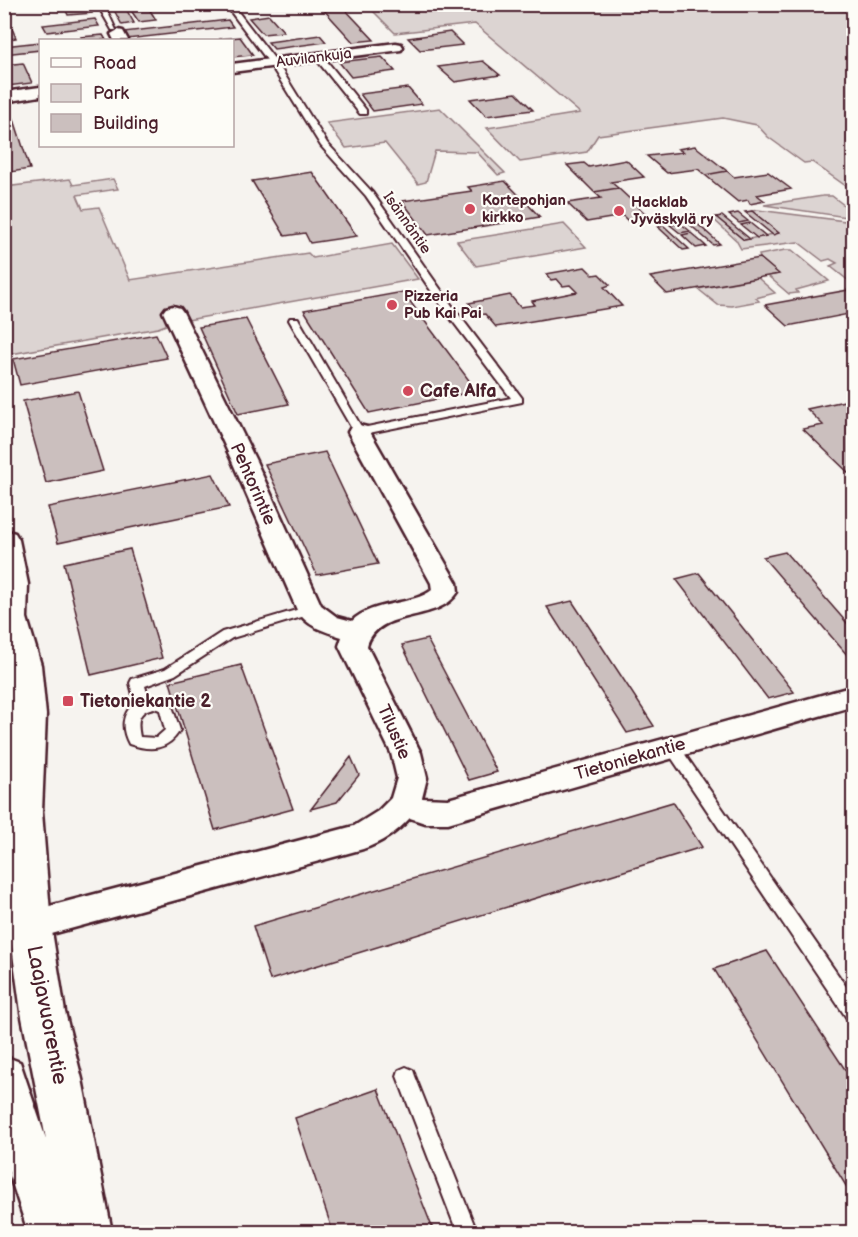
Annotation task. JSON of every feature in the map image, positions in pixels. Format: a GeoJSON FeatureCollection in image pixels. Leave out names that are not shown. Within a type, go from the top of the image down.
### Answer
{"type":"FeatureCollection","features":[{"type":"Feature","properties":{"kind":"main road","name":"Laajavuorentie"},"geometry":{"type":"LineString","coordinates":[[4,540],[12,584],[8,628],[24,665],[28,715],[17,929],[43,1012],[59,1079],[87,1233]]}},
{"type":"Feature","properties":{"kind":"main road"},"geometry":{"type":"LineString","coordinates":[[4,1077],[46,1216],[58,1233]]}},
{"type":"Feature","properties":{"kind":"street","name":"Auvilankuja"},"geometry":{"type":"LineString","coordinates":[[234,68],[396,47]]}},
{"type":"Feature","properties":{"kind":"street"},"geometry":{"type":"LineString","coordinates":[[4,97],[39,92]]}},
{"type":"Feature","properties":{"kind":"street","name":"Pehtorintie"},"geometry":{"type":"LineString","coordinates":[[173,312],[244,461],[310,610]]}},
{"type":"Feature","properties":{"kind":"street"},"geometry":{"type":"LineString","coordinates":[[310,610],[327,623],[357,632],[365,624],[394,611],[435,601],[445,592],[444,583],[359,432]]}},
{"type":"Feature","properties":{"kind":"street","name":"Tilustie"},"geometry":{"type":"LineString","coordinates":[[357,632],[353,646],[406,753],[412,778],[405,804]]}},
{"type":"Feature","properties":{"kind":"street","name":"Tietoniekantie"},"geometry":{"type":"LineString","coordinates":[[405,804],[425,811],[448,810],[854,696]]}},
{"type":"Feature","properties":{"kind":"street"},"geometry":{"type":"LineString","coordinates":[[17,929],[363,836],[389,820],[405,804]]}},
{"type":"Feature","properties":{"kind":"lane"},"geometry":{"type":"LineString","coordinates":[[100,4],[118,35]]}},
{"type":"Feature","properties":{"kind":"lane","name":"Isännäntie"},"geometry":{"type":"LineString","coordinates":[[228,4],[273,63],[324,144],[369,194],[449,309],[518,400],[359,432]]}},
{"type":"Feature","properties":{"kind":"lane"},"geometry":{"type":"LineString","coordinates":[[320,57],[363,112]]}},
{"type":"Feature","properties":{"kind":"lane"},"geometry":{"type":"LineString","coordinates":[[294,320],[359,432]]}},
{"type":"Feature","properties":{"kind":"lane"},"geometry":{"type":"LineString","coordinates":[[143,705],[137,683],[170,672],[227,635],[310,610]]}},
{"type":"Feature","properties":{"kind":"lane"},"geometry":{"type":"LineString","coordinates":[[672,747],[854,1014]]}},
{"type":"Feature","properties":{"kind":"lane"},"geometry":{"type":"LineString","coordinates":[[406,1076],[467,1233]]}},
{"type":"Feature","properties":{"kind":"green space"},"geometry":{"type":"Polygon","coordinates":[[[815,4],[853,13],[853,191],[812,162],[804,163],[768,137],[757,125],[723,118],[598,135],[587,152],[520,162],[487,128],[580,113],[475,24],[395,33],[367,5],[815,4]]]}},
{"type":"Feature","properties":{"kind":"green space"},"geometry":{"type":"Polygon","coordinates":[[[440,108],[505,173],[498,175],[477,152],[435,151],[426,182],[418,184],[385,143],[346,148],[327,123],[440,108]]]}},
{"type":"Feature","properties":{"kind":"green space"},"geometry":{"type":"Polygon","coordinates":[[[70,179],[73,185],[113,179],[118,189],[77,195],[83,209],[99,207],[130,280],[308,253],[313,258],[392,244],[418,279],[5,355],[5,187],[70,179]]]}},
{"type":"Feature","properties":{"kind":"green space"},"geometry":{"type":"Polygon","coordinates":[[[832,196],[853,212],[853,218],[764,205],[832,196]]]}},
{"type":"Feature","properties":{"kind":"green space"},"geometry":{"type":"Polygon","coordinates":[[[752,211],[853,222],[853,282],[830,266],[837,263],[830,259],[823,261],[798,242],[741,249],[736,240],[712,218],[716,217],[744,240],[778,233],[752,211]]]}},
{"type":"Feature","properties":{"kind":"green space"},"geometry":{"type":"Polygon","coordinates":[[[564,224],[586,247],[476,266],[457,241],[564,224]]]}},
{"type":"Feature","properties":{"kind":"green space"},"geometry":{"type":"Polygon","coordinates":[[[792,250],[829,281],[796,290],[798,293],[789,294],[768,276],[778,274],[759,255],[792,250]]]}},
{"type":"Feature","properties":{"kind":"green space"},"geometry":{"type":"Polygon","coordinates":[[[758,278],[775,293],[756,298],[759,301],[732,306],[718,305],[698,289],[758,278]]]}},
{"type":"Feature","properties":{"kind":"building"},"geometry":{"type":"Polygon","coordinates":[[[63,4],[87,4],[92,13],[68,15],[63,4]]]}},
{"type":"Feature","properties":{"kind":"building"},"geometry":{"type":"Polygon","coordinates":[[[342,6],[374,40],[353,42],[323,9],[342,6]]]}},
{"type":"Feature","properties":{"kind":"building"},"geometry":{"type":"Polygon","coordinates":[[[148,7],[156,20],[139,22],[130,9],[148,7]]]}},
{"type":"Feature","properties":{"kind":"building"},"geometry":{"type":"Polygon","coordinates":[[[4,9],[16,38],[4,40],[4,9]]]}},
{"type":"Feature","properties":{"kind":"building"},"geometry":{"type":"Polygon","coordinates":[[[126,9],[134,23],[122,25],[114,10],[126,9]]]}},
{"type":"Feature","properties":{"kind":"building"},"geometry":{"type":"Polygon","coordinates":[[[269,15],[284,32],[263,34],[249,18],[269,15]]]}},
{"type":"Feature","properties":{"kind":"building"},"geometry":{"type":"Polygon","coordinates":[[[95,19],[99,26],[47,32],[43,25],[95,19]]]}},
{"type":"Feature","properties":{"kind":"building"},"geometry":{"type":"Polygon","coordinates":[[[228,20],[233,27],[127,39],[123,32],[228,20]]]}},
{"type":"Feature","properties":{"kind":"building"},"geometry":{"type":"Polygon","coordinates":[[[450,32],[463,45],[420,50],[408,38],[450,32]]]}},
{"type":"Feature","properties":{"kind":"building"},"geometry":{"type":"Polygon","coordinates":[[[103,35],[105,39],[82,39],[81,37],[103,35]]]}},
{"type":"Feature","properties":{"kind":"building"},"geometry":{"type":"Polygon","coordinates":[[[320,35],[326,42],[274,49],[268,42],[320,35]]]}},
{"type":"Feature","properties":{"kind":"building"},"geometry":{"type":"Polygon","coordinates":[[[240,37],[253,55],[234,57],[234,39],[219,39],[240,37]]]}},
{"type":"Feature","properties":{"kind":"building"},"geometry":{"type":"Polygon","coordinates":[[[39,42],[39,50],[4,54],[4,46],[39,42]]]}},
{"type":"Feature","properties":{"kind":"building"},"geometry":{"type":"Polygon","coordinates":[[[382,57],[395,71],[351,77],[339,62],[382,57]]]}},
{"type":"Feature","properties":{"kind":"building"},"geometry":{"type":"Polygon","coordinates":[[[483,61],[500,75],[455,82],[438,67],[483,61]]]}},
{"type":"Feature","properties":{"kind":"building"},"geometry":{"type":"Polygon","coordinates":[[[23,63],[32,83],[7,86],[4,65],[23,63]]]}},
{"type":"Feature","properties":{"kind":"building"},"geometry":{"type":"Polygon","coordinates":[[[408,88],[422,104],[373,111],[360,94],[408,88]]]}},
{"type":"Feature","properties":{"kind":"building"},"geometry":{"type":"Polygon","coordinates":[[[516,93],[533,110],[486,116],[470,99],[516,93]]]}},
{"type":"Feature","properties":{"kind":"building"},"geometry":{"type":"Polygon","coordinates":[[[4,107],[10,107],[30,169],[4,173],[4,107]]]}},
{"type":"Feature","properties":{"kind":"building"},"geometry":{"type":"Polygon","coordinates":[[[695,146],[727,171],[705,175],[698,169],[667,173],[647,156],[683,152],[678,149],[695,146]]]}},
{"type":"Feature","properties":{"kind":"building"},"geometry":{"type":"Polygon","coordinates":[[[626,160],[644,177],[611,182],[618,188],[594,192],[567,165],[584,163],[589,167],[626,160]]]}},
{"type":"Feature","properties":{"kind":"building"},"geometry":{"type":"Polygon","coordinates":[[[727,171],[734,177],[768,172],[791,189],[757,195],[765,201],[750,204],[748,200],[738,202],[705,175],[727,171]]]}},
{"type":"Feature","properties":{"kind":"building"},"geometry":{"type":"Polygon","coordinates":[[[312,172],[357,236],[310,243],[305,233],[285,236],[252,181],[312,172]]]}},
{"type":"Feature","properties":{"kind":"building","name":"Kortepohjan kirkko"},"geometry":{"type":"Polygon","coordinates":[[[505,181],[540,217],[428,235],[402,201],[472,191],[468,187],[505,181]]]}},
{"type":"Feature","properties":{"kind":"building"},"geometry":{"type":"Polygon","coordinates":[[[618,188],[648,216],[640,217],[647,221],[631,224],[623,216],[587,222],[567,203],[601,198],[594,192],[618,188]]]}},
{"type":"Feature","properties":{"kind":"building"},"geometry":{"type":"Polygon","coordinates":[[[752,211],[779,233],[773,235],[745,212],[752,211]]]}},
{"type":"Feature","properties":{"kind":"building"},"geometry":{"type":"Polygon","coordinates":[[[738,213],[748,221],[739,223],[729,215],[738,213]]]}},
{"type":"Feature","properties":{"kind":"building"},"geometry":{"type":"Polygon","coordinates":[[[722,216],[750,239],[744,240],[716,217],[722,216]]]}},
{"type":"Feature","properties":{"kind":"building"},"geometry":{"type":"Polygon","coordinates":[[[694,221],[720,244],[713,245],[687,222],[694,221]]]}},
{"type":"Feature","properties":{"kind":"building"},"geometry":{"type":"Polygon","coordinates":[[[680,223],[690,231],[680,233],[670,225],[680,223]]]}},
{"type":"Feature","properties":{"kind":"building"},"geometry":{"type":"Polygon","coordinates":[[[750,223],[766,236],[757,238],[741,225],[750,223]]]}},
{"type":"Feature","properties":{"kind":"building"},"geometry":{"type":"Polygon","coordinates":[[[664,226],[689,249],[683,250],[658,227],[664,226]]]}},
{"type":"Feature","properties":{"kind":"building"},"geometry":{"type":"Polygon","coordinates":[[[691,233],[706,246],[696,248],[682,235],[691,233]]]}},
{"type":"Feature","properties":{"kind":"building"},"geometry":{"type":"Polygon","coordinates":[[[760,258],[779,274],[667,294],[650,277],[760,258]]]}},
{"type":"Feature","properties":{"kind":"building"},"geometry":{"type":"Polygon","coordinates":[[[585,267],[593,275],[599,274],[610,285],[604,287],[622,306],[496,327],[485,314],[478,315],[469,303],[510,295],[520,307],[535,305],[532,301],[577,292],[570,285],[563,286],[557,279],[551,280],[546,274],[585,267]]]}},
{"type":"Feature","properties":{"kind":"building"},"geometry":{"type":"Polygon","coordinates":[[[854,289],[854,313],[788,326],[765,305],[854,289]]]}},
{"type":"Feature","properties":{"kind":"building"},"geometry":{"type":"Polygon","coordinates":[[[403,292],[477,391],[369,413],[304,310],[403,292]]]}},
{"type":"Feature","properties":{"kind":"building"},"geometry":{"type":"Polygon","coordinates":[[[246,319],[289,404],[238,414],[199,327],[246,319]]]}},
{"type":"Feature","properties":{"kind":"building"},"geometry":{"type":"Polygon","coordinates":[[[156,334],[167,358],[20,385],[13,359],[156,334]]]}},
{"type":"Feature","properties":{"kind":"building"},"geometry":{"type":"Polygon","coordinates":[[[78,391],[103,471],[46,483],[23,401],[78,391]]]}},
{"type":"Feature","properties":{"kind":"building"},"geometry":{"type":"Polygon","coordinates":[[[854,399],[854,478],[803,429],[823,425],[807,409],[854,399]]]}},
{"type":"Feature","properties":{"kind":"building"},"geometry":{"type":"Polygon","coordinates":[[[325,452],[378,564],[317,575],[265,464],[325,452]]]}},
{"type":"Feature","properties":{"kind":"building"},"geometry":{"type":"Polygon","coordinates":[[[213,474],[229,507],[58,543],[48,507],[213,474]]]}},
{"type":"Feature","properties":{"kind":"building"},"geometry":{"type":"Polygon","coordinates":[[[130,549],[162,658],[91,675],[64,563],[130,549]]]}},
{"type":"Feature","properties":{"kind":"building"},"geometry":{"type":"Polygon","coordinates":[[[785,552],[854,631],[854,663],[763,557],[785,552]]]}},
{"type":"Feature","properties":{"kind":"building"},"geometry":{"type":"Polygon","coordinates":[[[699,573],[794,692],[768,699],[676,579],[699,573]]]}},
{"type":"Feature","properties":{"kind":"building"},"geometry":{"type":"Polygon","coordinates":[[[572,601],[654,726],[627,733],[547,607],[572,601]]]}},
{"type":"Feature","properties":{"kind":"building"},"geometry":{"type":"Polygon","coordinates":[[[427,639],[497,772],[469,780],[402,645],[427,639]]]}},
{"type":"Feature","properties":{"kind":"building"},"geometry":{"type":"Polygon","coordinates":[[[241,665],[293,809],[215,830],[170,682],[241,665]]]}},
{"type":"Feature","properties":{"kind":"building"},"geometry":{"type":"Polygon","coordinates":[[[351,757],[359,775],[337,802],[311,809],[351,757]]]}},
{"type":"Feature","properties":{"kind":"building"},"geometry":{"type":"Polygon","coordinates":[[[673,802],[702,847],[270,980],[253,926],[673,802]]]}},
{"type":"Feature","properties":{"kind":"building"},"geometry":{"type":"Polygon","coordinates":[[[767,951],[854,1083],[854,1199],[714,969],[767,951]]]}},
{"type":"Feature","properties":{"kind":"building"},"geometry":{"type":"Polygon","coordinates":[[[378,1089],[434,1232],[333,1232],[295,1118],[378,1089]]]}},
{"type":"Feature","properties":{"kind":"place","name":"Kortepohjan kirkko"},"geometry":{"type":"Point","coordinates":[470,209]}},
{"type":"Feature","properties":{"kind":"place","name":"Hacklab Jyväskylä ry"},"geometry":{"type":"Point","coordinates":[619,211]}},
{"type":"Feature","properties":{"kind":"place","name":"Pizzeria Pub Kai Pai"},"geometry":{"type":"Point","coordinates":[392,305]}},
{"type":"Feature","properties":{"kind":"place","name":"Cafe Alfa"},"geometry":{"type":"Point","coordinates":[408,391]}},
{"type":"Feature","properties":{"kind":"place","name":"Tietoniekantie 2"},"geometry":{"type":"Point","coordinates":[68,701]}}]}
